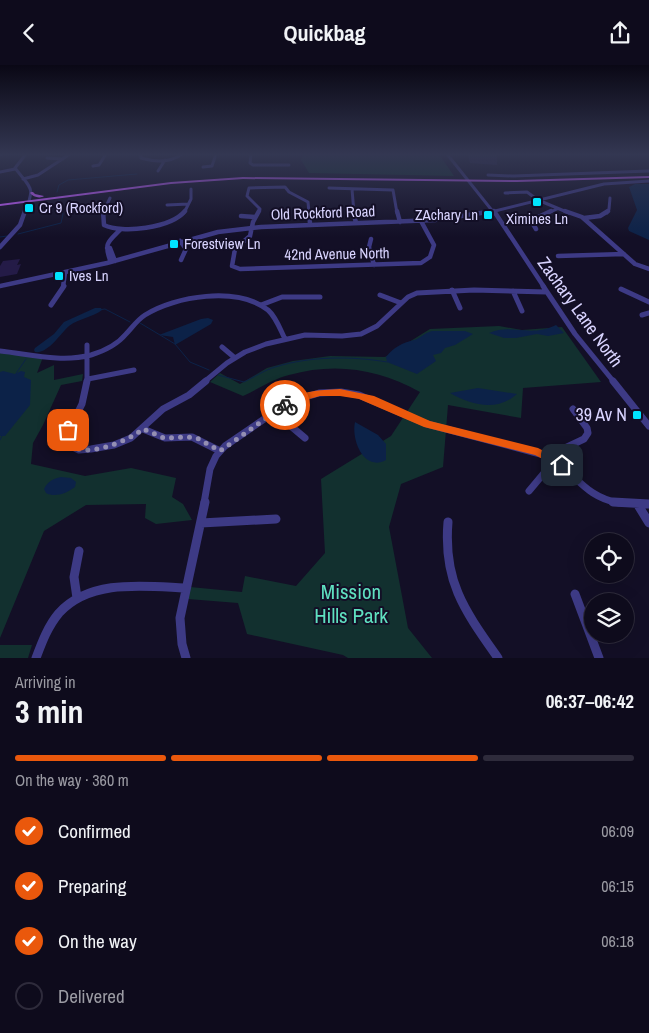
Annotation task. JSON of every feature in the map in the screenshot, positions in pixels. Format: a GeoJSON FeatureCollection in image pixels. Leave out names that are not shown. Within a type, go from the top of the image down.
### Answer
{"type":"FeatureCollection","features":[{"type":"Feature","properties":{"kind":"main road"},"geometry":{"type":"LineString","coordinates":[[0,204],[48,196],[168,182]]}},
{"type":"Feature","properties":{"kind":"main road"},"geometry":{"type":"LineString","coordinates":[[0,204],[191,182]]}},
{"type":"Feature","properties":{"kind":"main road"},"geometry":{"type":"LineString","coordinates":[[32,193],[36,196],[48,196]]}},
{"type":"Feature","properties":{"kind":"main road"},"geometry":{"type":"LineString","coordinates":[[10,203],[22,204],[26,208]]}},
{"type":"Feature","properties":{"kind":"street"},"geometry":{"type":"LineString","coordinates":[[1,245],[20,225],[32,193],[25,182]]}},
{"type":"Feature","properties":{"kind":"street","name":"Zachary Lane North"},"geometry":{"type":"LineString","coordinates":[[466,182],[492,212],[575,334],[648,424]]}},
{"type":"Feature","properties":{"kind":"street","name":"Old Rockford Road"},"geometry":{"type":"LineString","coordinates":[[0,286],[115,261],[180,241],[218,232],[252,227],[421,221],[492,212],[604,184],[621,182]]}},
{"type":"Feature","properties":{"kind":"street"},"geometry":{"type":"LineString","coordinates":[[252,227],[260,207],[249,198],[248,189],[253,187],[285,187],[289,192],[308,202],[310,224]]}},
{"type":"Feature","properties":{"kind":"street"},"geometry":{"type":"LineString","coordinates":[[329,188],[393,189],[397,198],[400,222]]}},
{"type":"Feature","properties":{"kind":"street"},"geometry":{"type":"LineString","coordinates":[[110,198],[104,207],[102,223],[107,227],[120,230],[137,229],[178,217],[185,212],[192,195],[191,189]]}},
{"type":"Feature","properties":{"kind":"street"},"geometry":{"type":"LineString","coordinates":[[352,189],[352,206],[356,223]]}},
{"type":"Feature","properties":{"kind":"street"},"geometry":{"type":"LineString","coordinates":[[505,193],[532,193],[538,200],[556,209],[584,218],[600,217],[609,211],[612,207],[610,198]]}},
{"type":"Feature","properties":{"kind":"street"},"geometry":{"type":"LineString","coordinates":[[167,205],[188,204]]}},
{"type":"Feature","properties":{"kind":"street"},"geometry":{"type":"LineString","coordinates":[[536,229],[533,224],[534,219],[556,209]]}},
{"type":"Feature","properties":{"kind":"street"},"geometry":{"type":"LineString","coordinates":[[241,217],[255,217]]}},
{"type":"Feature","properties":{"kind":"street"},"geometry":{"type":"LineString","coordinates":[[584,218],[635,264],[649,269]]}},
{"type":"Feature","properties":{"kind":"street","name":"42nd Avenue North"},"geometry":{"type":"LineString","coordinates":[[252,227],[250,235],[237,246],[232,266],[240,269],[416,264],[425,261],[431,255],[433,242],[421,221]]}},
{"type":"Feature","properties":{"kind":"street"},"geometry":{"type":"LineString","coordinates":[[115,261],[110,259],[106,249],[108,242],[120,230]]}},
{"type":"Feature","properties":{"kind":"street"},"geometry":{"type":"LineString","coordinates":[[372,239],[369,244],[374,265]]}},
{"type":"Feature","properties":{"kind":"street"},"geometry":{"type":"LineString","coordinates":[[180,241],[186,249],[181,259]]}},
{"type":"Feature","properties":{"kind":"street"},"geometry":{"type":"LineString","coordinates":[[558,256],[624,254]]}},
{"type":"Feature","properties":{"kind":"street"},"geometry":{"type":"LineString","coordinates":[[51,305],[64,286],[66,273]]}},
{"type":"Feature","properties":{"kind":"street"},"geometry":{"type":"LineString","coordinates":[[621,289],[649,302]]}},
{"type":"Feature","properties":{"kind":"street"},"geometry":{"type":"LineString","coordinates":[[88,345],[88,379],[82,403],[66,436],[69,445],[79,450],[114,445],[131,438],[164,409],[197,389],[235,358],[256,348],[285,339],[314,334],[342,336],[361,334],[377,326],[408,297],[417,293],[452,291],[547,292]]}},
{"type":"Feature","properties":{"kind":"street"},"geometry":{"type":"LineString","coordinates":[[452,291],[460,308]]}},
{"type":"Feature","properties":{"kind":"street"},"geometry":{"type":"LineString","coordinates":[[513,291],[522,311]]}},
{"type":"Feature","properties":{"kind":"street"},"geometry":{"type":"LineString","coordinates":[[261,305],[273,298],[286,295],[320,297]]}},
{"type":"Feature","properties":{"kind":"street"},"geometry":{"type":"LineString","coordinates":[[380,295],[401,303]]}},
{"type":"Feature","properties":{"kind":"street"},"geometry":{"type":"LineString","coordinates":[[0,351],[68,358],[88,356],[113,345],[140,319],[169,304],[197,299],[230,297],[247,299],[261,305],[270,313],[285,339]]}},
{"type":"Feature","properties":{"kind":"street"},"geometry":{"type":"LineString","coordinates":[[642,315],[649,313]]}},
{"type":"Feature","properties":{"kind":"street"},"geometry":{"type":"LineString","coordinates":[[222,347],[235,358]]}},
{"type":"Feature","properties":{"kind":"street"},"geometry":{"type":"LineString","coordinates":[[88,379],[134,370]]}},
{"type":"Feature","properties":{"kind":"street"},"geometry":{"type":"LineString","coordinates":[[186,658],[182,647],[180,625],[184,588],[195,553],[210,469],[220,451],[274,412],[290,402],[305,397],[330,392],[350,393],[371,399],[428,424],[538,452],[555,460],[595,496],[613,504],[649,505]]}},
{"type":"Feature","properties":{"kind":"street"},"geometry":{"type":"LineString","coordinates":[[529,491],[565,448],[584,439],[588,433],[587,428],[573,409]]}},
{"type":"Feature","properties":{"kind":"street"},"geometry":{"type":"LineString","coordinates":[[274,412],[305,438]]}},
{"type":"Feature","properties":{"kind":"street"},"geometry":{"type":"LineString","coordinates":[[143,429],[164,438],[197,438],[220,451]]}},
{"type":"Feature","properties":{"kind":"street"},"geometry":{"type":"LineString","coordinates":[[638,505],[649,523]]}},
{"type":"Feature","properties":{"kind":"street"},"geometry":{"type":"LineString","coordinates":[[201,523],[276,519]]}},
{"type":"Feature","properties":{"kind":"street"},"geometry":{"type":"LineString","coordinates":[[448,522],[447,558],[450,575],[466,611],[498,658]]}},
{"type":"Feature","properties":{"kind":"street"},"geometry":{"type":"LineString","coordinates":[[77,598],[74,577],[79,551]]}},
{"type":"Feature","properties":{"kind":"street"},"geometry":{"type":"LineString","coordinates":[[36,658],[43,637],[52,622],[77,598],[100,588],[154,586],[184,588]]}},
{"type":"Feature","properties":{"kind":"street"},"geometry":{"type":"LineString","coordinates":[[575,594],[599,658]]}},
{"type":"Feature","properties":{"kind":"green space","name":"Mission Hills Park"},"geometry":{"type":"Polygon","coordinates":[[[499,326],[522,330],[562,327],[601,382],[523,388],[521,418],[448,405],[443,467],[401,484],[389,527],[408,628],[432,658],[348,658],[343,655],[247,634],[238,603],[188,599],[190,587],[242,592],[245,576],[296,586],[325,553],[321,479],[391,436],[420,392],[404,384],[372,373],[356,370],[323,369],[283,377],[243,396],[210,382],[220,373],[240,384],[267,368],[293,361],[330,356],[385,357],[430,329],[499,326]]]}},
{"type":"Feature","properties":{"kind":"green space"},"geometry":{"type":"Polygon","coordinates":[[[0,353],[43,357],[37,373],[54,365],[54,380],[83,374],[82,381],[61,385],[33,443],[31,464],[85,476],[131,468],[176,478],[172,497],[183,504],[192,520],[156,524],[145,518],[146,504],[86,505],[44,531],[0,638],[0,353]]]}},
{"type":"Feature","properties":{"kind":"green space"},"geometry":{"type":"Polygon","coordinates":[[[0,645],[32,645],[28,658],[0,658],[0,645]]]}},
{"type":"Feature","properties":{"kind":"water"},"geometry":{"type":"Polygon","coordinates":[[[635,184],[649,184],[649,240],[629,231],[628,228],[637,210],[629,187],[635,184]]]}},
{"type":"Feature","properties":{"kind":"water"},"geometry":{"type":"Polygon","coordinates":[[[208,318],[213,320],[211,324],[175,345],[173,337],[159,335],[201,319],[208,318]]]}},
{"type":"Feature","properties":{"kind":"water"},"geometry":{"type":"Polygon","coordinates":[[[556,325],[564,333],[548,336],[537,334],[504,338],[489,333],[506,329],[529,331],[547,329],[556,325]]]}},
{"type":"Feature","properties":{"kind":"water"},"geometry":{"type":"Polygon","coordinates":[[[432,331],[465,331],[473,334],[455,345],[445,348],[441,353],[433,355],[436,361],[417,374],[387,362],[386,357],[395,348],[432,331]]]}},
{"type":"Feature","properties":{"kind":"water"},"geometry":{"type":"Polygon","coordinates":[[[21,371],[25,372],[24,377],[31,380],[30,405],[5,436],[0,436],[0,372],[15,374],[21,371]]]}},
{"type":"Feature","properties":{"kind":"water"},"geometry":{"type":"Polygon","coordinates":[[[478,388],[517,394],[501,403],[484,405],[467,401],[450,393],[478,388]]]}},
{"type":"Feature","properties":{"kind":"water"},"geometry":{"type":"Polygon","coordinates":[[[355,422],[378,435],[386,444],[386,460],[378,463],[371,462],[365,458],[357,445],[354,429],[355,422]]]}},
{"type":"Feature","properties":{"kind":"water"},"geometry":{"type":"Polygon","coordinates":[[[61,477],[71,478],[76,482],[75,487],[61,494],[53,495],[46,493],[44,489],[47,484],[61,477]]]}},
{"type":"Feature","properties":{"kind":"building"},"geometry":{"type":"Polygon","coordinates":[[[20,259],[17,265],[21,264],[17,274],[0,277],[0,266],[3,261],[20,259]]]}},
{"type":"Feature","properties":{"kind":"waterway"},"geometry":{"type":"LineString","coordinates":[[57,192],[59,185],[65,182]]}},
{"type":"Feature","properties":{"kind":"waterway"},"geometry":{"type":"LineString","coordinates":[[18,234],[61,223],[63,214],[59,200]]}},
{"type":"Feature","properties":{"kind":"waterway"},"geometry":{"type":"LineString","coordinates":[[0,237],[7,236]]}},
{"type":"Feature","properties":{"kind":"waterway"},"geometry":{"type":"LineString","coordinates":[[98,310],[105,309],[130,322]]}},
{"type":"Feature","properties":{"kind":"waterway"},"geometry":{"type":"LineString","coordinates":[[38,350],[57,336],[67,324],[98,310]]}},
{"type":"Feature","properties":{"kind":"waterway"},"geometry":{"type":"LineString","coordinates":[[140,323],[175,344],[190,362],[209,370]]}},
{"type":"Feature","properties":{"kind":"waterway"},"geometry":{"type":"LineString","coordinates":[[218,375],[244,382],[271,368],[317,359],[345,358],[387,362]]}},
{"type":"Feature","properties":{"kind":"waterway"},"geometry":{"type":"LineString","coordinates":[[15,375],[26,359]]}},
{"type":"Feature","properties":{"kind":"waterway"},"geometry":{"type":"LineString","coordinates":[[0,440],[2,436]]}},
{"type":"Feature","properties":{"kind":"way so far"},"geometry":{"type":"LineString","coordinates":[[68,430],[66,441],[73,448],[79,450],[114,445],[131,438],[143,429],[164,438],[197,438],[220,451],[230,442],[285,405]]}},
{"type":"Feature","properties":{"kind":"place","name":"Ximines Ln"},"geometry":{"type":"Point","coordinates":[537,202]}},
{"type":"Feature","properties":{"kind":"place","name":"Cr 9 (Rockford)"},"geometry":{"type":"Point","coordinates":[29,208]}},
{"type":"Feature","properties":{"kind":"place","name":"ZAchary Ln"},"geometry":{"type":"Point","coordinates":[488,215]}},
{"type":"Feature","properties":{"kind":"place","name":"Forestview Ln"},"geometry":{"type":"Point","coordinates":[174,244]}},
{"type":"Feature","properties":{"kind":"place","name":"Ives Ln"},"geometry":{"type":"Point","coordinates":[59,276]}},
{"type":"Feature","properties":{"kind":"place","name":"39 Av N"},"geometry":{"type":"Point","coordinates":[637,415]}},
{"type":"Feature","properties":{"kind":"route"},"geometry":{"type":"LineString","coordinates":[[285,405],[300,398],[320,393],[350,393],[371,399],[410,418],[428,424],[538,452],[562,465]]}}]}
